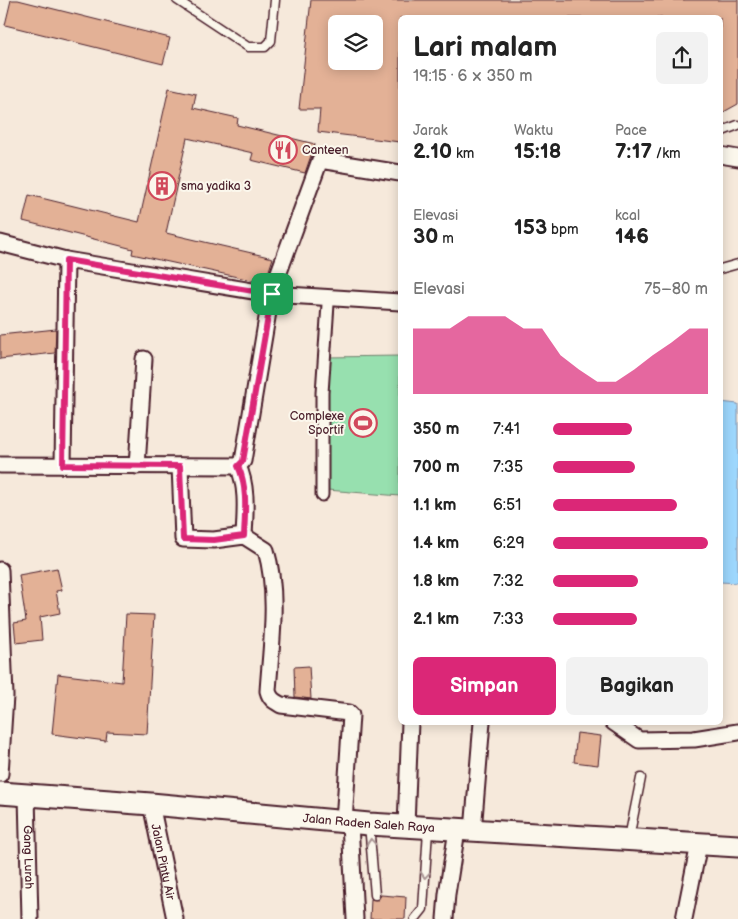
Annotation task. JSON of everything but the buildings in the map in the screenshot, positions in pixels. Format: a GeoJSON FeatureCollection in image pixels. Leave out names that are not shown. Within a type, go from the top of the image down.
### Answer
{"type":"FeatureCollection","features":[{"type":"Feature","properties":{"kind":"main road","name":"Jalan Raden Saleh Raya"},"geometry":{"type":"LineString","coordinates":[[0,794],[151,804],[354,823],[738,846]]}},
{"type":"Feature","properties":{"kind":"street"},"geometry":{"type":"LineString","coordinates":[[723,156],[738,158]]}},
{"type":"Feature","properties":{"kind":"street"},"geometry":{"type":"LineString","coordinates":[[0,465],[238,466],[243,461],[272,294],[320,160],[398,172]]}},
{"type":"Feature","properties":{"kind":"street"},"geometry":{"type":"LineString","coordinates":[[0,244],[66,260],[272,294],[398,302]]}},
{"type":"Feature","properties":{"kind":"street"},"geometry":{"type":"LineString","coordinates":[[63,465],[66,260]]}},
{"type":"Feature","properties":{"kind":"street"},"geometry":{"type":"LineString","coordinates":[[322,494],[322,393],[328,304]]}},
{"type":"Feature","properties":{"kind":"street"},"geometry":{"type":"LineString","coordinates":[[137,466],[144,359]]}},
{"type":"Feature","properties":{"kind":"street"},"geometry":{"type":"LineString","coordinates":[[180,466],[183,539],[214,540],[244,536],[266,550],[272,578],[273,602],[268,692],[272,700],[281,705],[349,713],[352,718],[349,755],[354,823],[355,919]]}},
{"type":"Feature","properties":{"kind":"street"},"geometry":{"type":"LineString","coordinates":[[238,466],[245,500],[244,536]]}},
{"type":"Feature","properties":{"kind":"street"},"geometry":{"type":"LineString","coordinates":[[0,570],[5,696],[0,774]]}},
{"type":"Feature","properties":{"kind":"street"},"geometry":{"type":"LineString","coordinates":[[406,826],[410,725]]}},
{"type":"Feature","properties":{"kind":"street"},"geometry":{"type":"LineString","coordinates":[[445,919],[447,894],[465,830],[482,725]]}},
{"type":"Feature","properties":{"kind":"street"},"geometry":{"type":"LineString","coordinates":[[617,725],[639,740],[694,739],[738,732]]}},
{"type":"Feature","properties":{"kind":"street","name":"Gang Lurah"},"geometry":{"type":"LineString","coordinates":[[27,796],[30,919]]}},
{"type":"Feature","properties":{"kind":"street","name":"Jalan Pintu Air"},"geometry":{"type":"LineString","coordinates":[[151,804],[175,919]]}},
{"type":"Feature","properties":{"kind":"street"},"geometry":{"type":"LineString","coordinates":[[684,919],[699,844]]}},
{"type":"Feature","properties":{"kind":"lane"},"geometry":{"type":"LineString","coordinates":[[177,0],[248,47],[265,47],[271,41],[275,0]]}},
{"type":"Feature","properties":{"kind":"lane"},"geometry":{"type":"LineString","coordinates":[[723,131],[738,125]]}},
{"type":"Feature","properties":{"kind":"lane"},"geometry":{"type":"LineString","coordinates":[[723,268],[738,264]]}},
{"type":"Feature","properties":{"kind":"lane"},"geometry":{"type":"LineString","coordinates":[[629,840],[641,778]]}},
{"type":"Feature","properties":{"kind":"lane"},"geometry":{"type":"LineString","coordinates":[[354,823],[375,895]]}},
{"type":"Feature","properties":{"kind":"lane"},"geometry":{"type":"LineString","coordinates":[[415,919],[422,909],[428,828]]}},
{"type":"Feature","properties":{"kind":"green space","name":"Complexe Sportif"},"geometry":{"type":"Polygon","coordinates":[[[398,356],[398,496],[327,490],[326,357],[398,356]]]}},
{"type":"Feature","properties":{"kind":"water"},"geometry":{"type":"Polygon","coordinates":[[[723,402],[738,404],[738,583],[723,582],[723,402]]]}},
{"type":"Feature","properties":{"kind":"place","name":"Canteen"},"geometry":{"type":"Point","coordinates":[283,150]}},
{"type":"Feature","properties":{"kind":"place","name":"sma yadika 3"},"geometry":{"type":"Point","coordinates":[162,186]}},
{"type":"Feature","properties":{"kind":"place","name":"Complexe Sportif"},"geometry":{"type":"Point","coordinates":[363,423]}},
{"type":"Feature","properties":{"kind":"route"},"geometry":{"type":"LineString","coordinates":[[66,260],[272,294],[243,461],[238,466],[245,500],[244,536],[214,540],[183,539],[180,466],[63,465],[66,260]]}}]}
